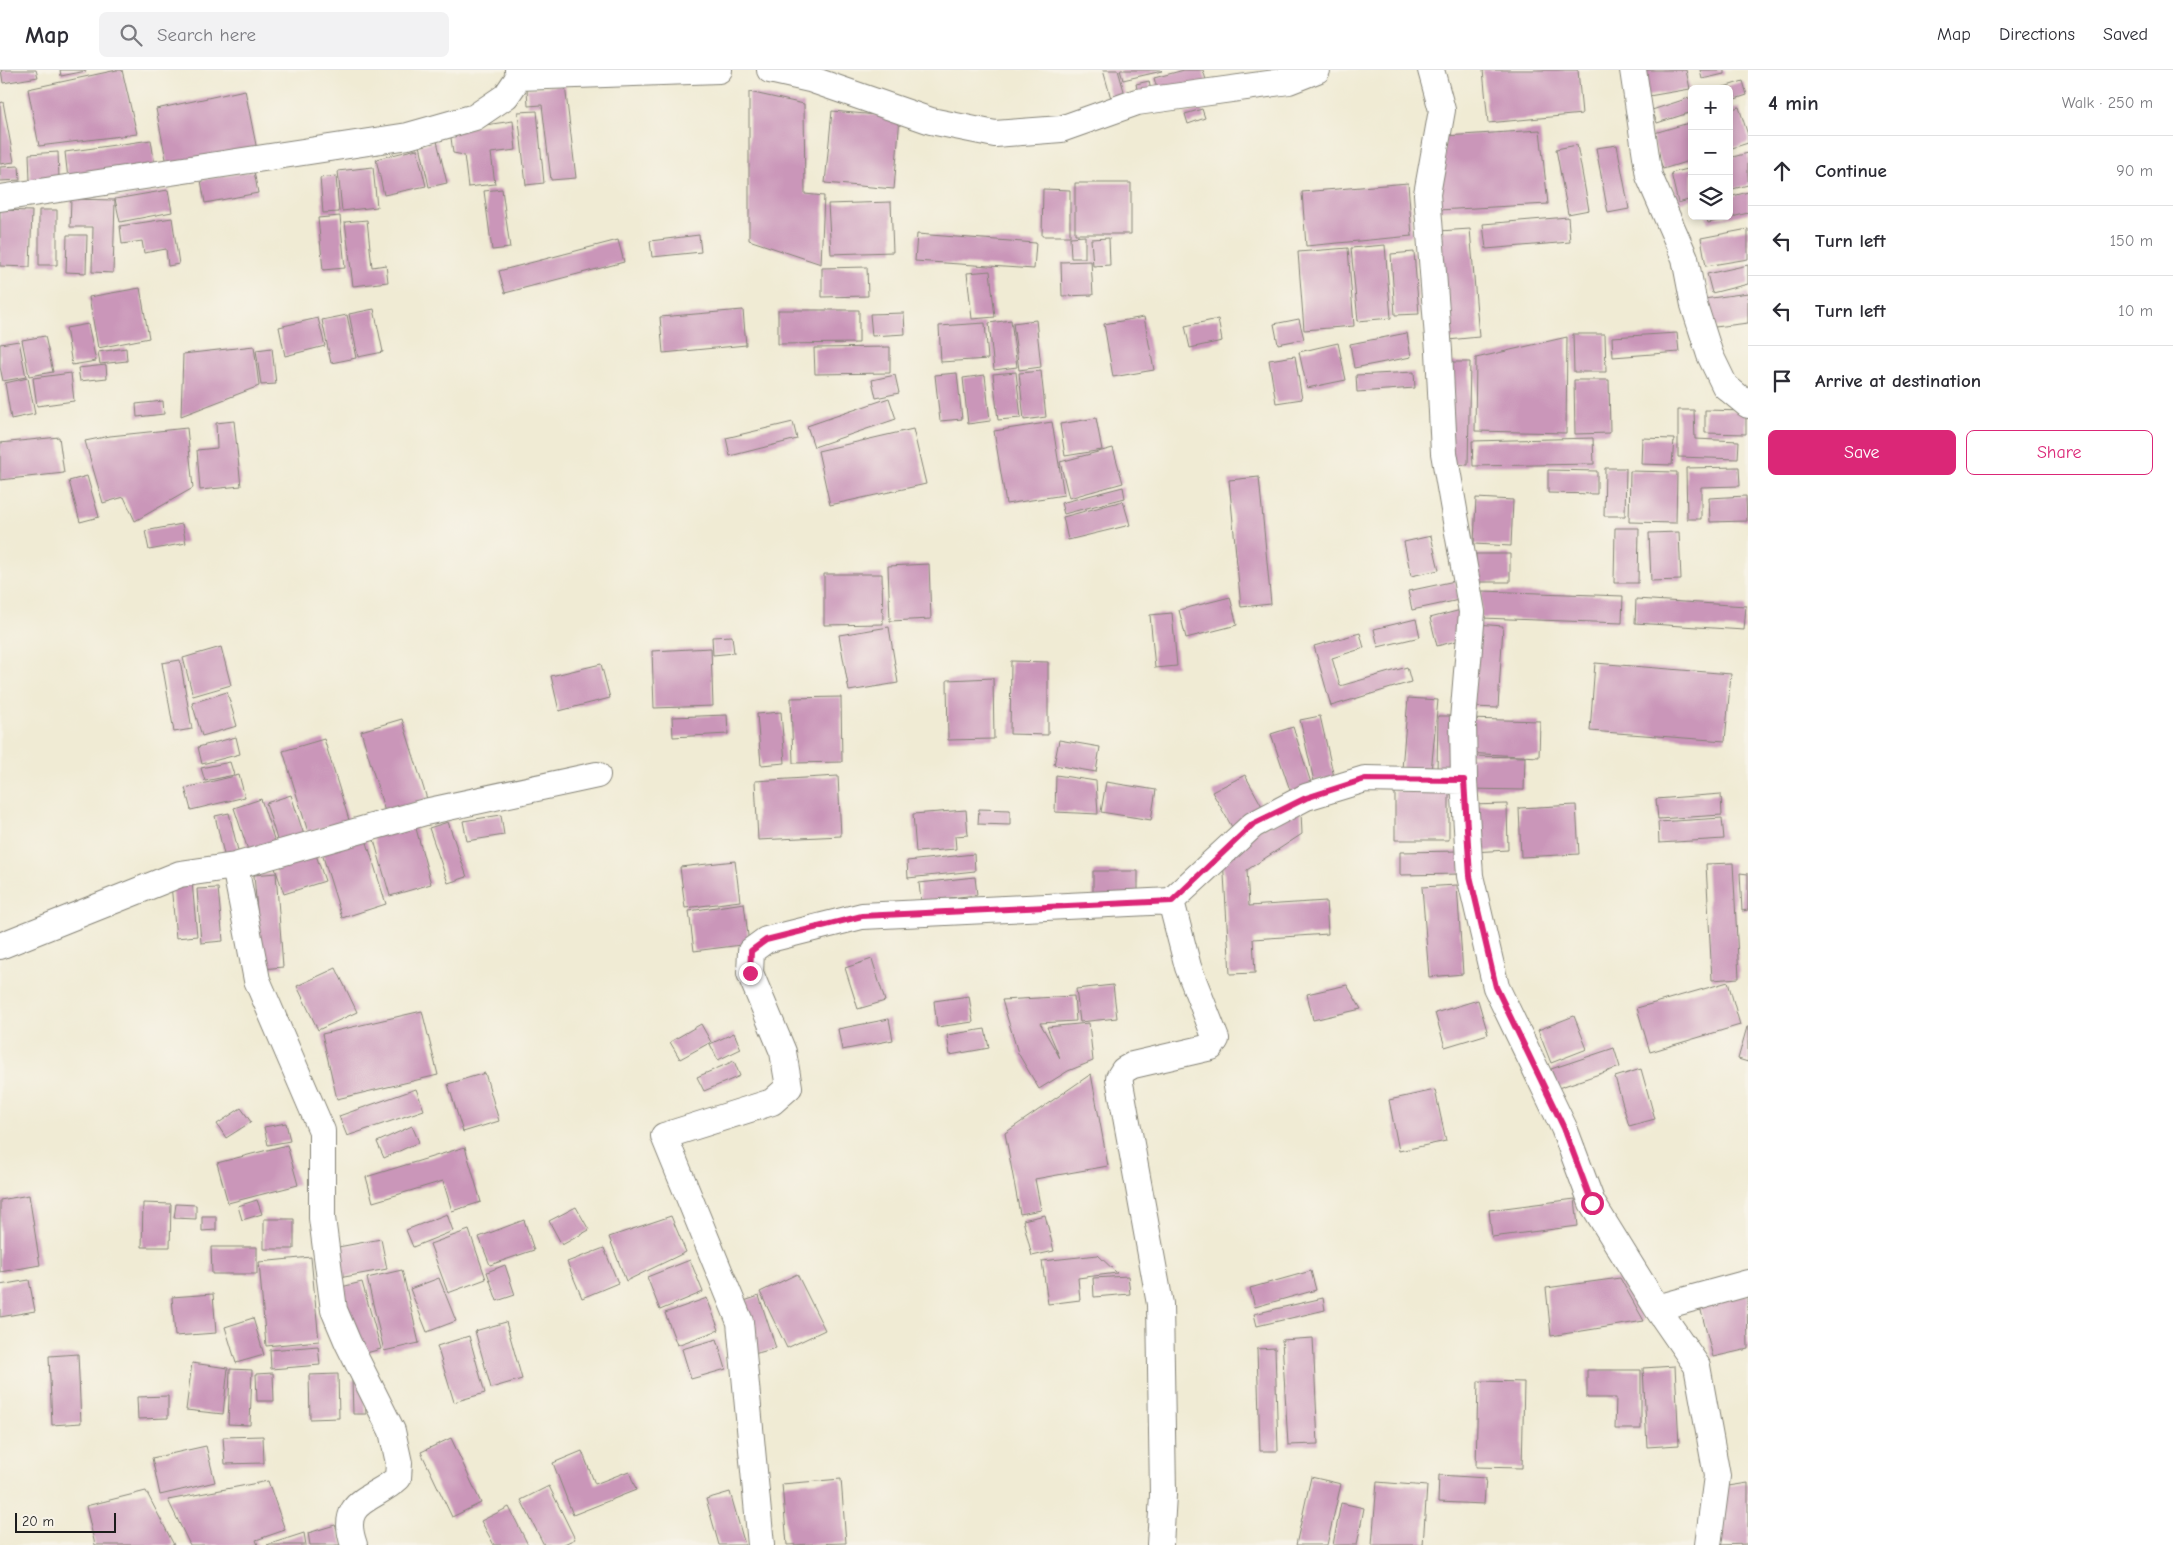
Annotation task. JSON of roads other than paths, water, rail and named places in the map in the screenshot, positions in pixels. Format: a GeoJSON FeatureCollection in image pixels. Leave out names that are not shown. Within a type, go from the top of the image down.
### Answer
{"type":"FeatureCollection","features":[{"type":"Feature","properties":{"kind":"street"},"geometry":{"type":"LineString","coordinates":[[0,198],[408,136],[475,117],[506,96],[518,74],[720,70]]}},
{"type":"Feature","properties":{"kind":"street"},"geometry":{"type":"LineString","coordinates":[[770,70],[810,79],[931,121],[995,134],[1061,129],[1137,102],[1289,81],[1317,70]]}},
{"type":"Feature","properties":{"kind":"street"},"geometry":{"type":"LineString","coordinates":[[1431,70],[1442,110],[1427,194],[1439,351],[1444,453],[1472,612],[1463,720],[1464,780],[1470,876],[1496,987],[1564,1128],[1592,1203],[1657,1308],[1698,1366],[1717,1476],[1708,1545]]}},
{"type":"Feature","properties":{"kind":"street"},"geometry":{"type":"LineString","coordinates":[[1633,70],[1649,176],[1685,258],[1694,305],[1710,356],[1725,386],[1748,405]]}},
{"type":"Feature","properties":{"kind":"street"},"geometry":{"type":"LineString","coordinates":[[0,946],[180,874],[235,866],[425,812],[597,775]]}},
{"type":"Feature","properties":{"kind":"street"},"geometry":{"type":"LineString","coordinates":[[761,1545],[740,1322],[664,1136],[772,1102],[788,1087],[783,1052],[750,973],[751,951],[766,940],[862,916],[1172,901],[1253,824],[1306,798],[1365,779],[1464,780]]}},
{"type":"Feature","properties":{"kind":"street"},"geometry":{"type":"LineString","coordinates":[[235,866],[257,980],[322,1131],[322,1218],[334,1310],[348,1343],[392,1431],[399,1463],[398,1478],[388,1487],[363,1499],[353,1511],[349,1530],[354,1545]]}},
{"type":"Feature","properties":{"kind":"street"},"geometry":{"type":"LineString","coordinates":[[1160,1545],[1163,1495],[1160,1304],[1119,1078],[1124,1070],[1133,1065],[1211,1047],[1216,1039],[1188,967],[1172,901]]}},
{"type":"Feature","properties":{"kind":"street"},"geometry":{"type":"LineString","coordinates":[[1657,1308],[1748,1283]]}}]}
